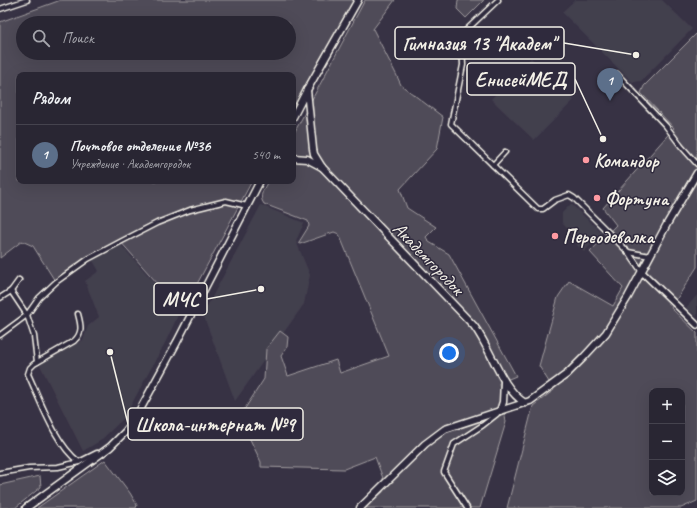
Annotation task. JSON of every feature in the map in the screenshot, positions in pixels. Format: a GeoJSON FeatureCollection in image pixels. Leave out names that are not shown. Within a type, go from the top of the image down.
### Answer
{"type":"FeatureCollection","features":[{"type":"Feature","properties":{"kind":"main road"},"geometry":{"type":"LineString","coordinates":[[296,111],[358,0]]}},
{"type":"Feature","properties":{"kind":"main road"},"geometry":{"type":"LineString","coordinates":[[307,90],[313,149],[314,154],[322,167]]}},
{"type":"Feature","properties":{"kind":"main road"},"geometry":{"type":"LineString","coordinates":[[296,158],[307,159],[322,167]]}},
{"type":"Feature","properties":{"kind":"main road","name":"Академгородок"},"geometry":{"type":"LineString","coordinates":[[322,167],[474,326],[512,393],[525,403]]}},
{"type":"Feature","properties":{"kind":"main road"},"geometry":{"type":"LineString","coordinates":[[360,508],[425,444],[445,429],[525,403],[537,397],[567,374],[599,342],[616,318],[697,173]]}},
{"type":"Feature","properties":{"kind":"main road"},"geometry":{"type":"LineString","coordinates":[[26,508],[110,447],[135,419],[177,342],[258,184]]}},
{"type":"Feature","properties":{"kind":"main road"},"geometry":{"type":"LineString","coordinates":[[500,411],[504,402],[503,379]]}},
{"type":"Feature","properties":{"kind":"street"},"geometry":{"type":"LineString","coordinates":[[0,9],[27,0]]}},
{"type":"Feature","properties":{"kind":"street"},"geometry":{"type":"LineString","coordinates":[[498,0],[460,36],[462,42],[462,65],[451,124],[538,209],[543,209],[555,200],[569,195],[574,198],[628,252],[642,272],[697,326]]}},
{"type":"Feature","properties":{"kind":"street"},"geometry":{"type":"LineString","coordinates":[[617,74],[666,126],[697,164]]}},
{"type":"Feature","properties":{"kind":"street"},"geometry":{"type":"LineString","coordinates":[[493,165],[505,152]]}},
{"type":"Feature","properties":{"kind":"street"},"geometry":{"type":"LineString","coordinates":[[0,335],[27,315],[39,298],[56,282],[88,259],[157,223],[190,210],[226,201],[247,206]]}},
{"type":"Feature","properties":{"kind":"street"},"geometry":{"type":"LineString","coordinates":[[628,252],[650,256]]}},
{"type":"Feature","properties":{"kind":"street"},"geometry":{"type":"LineString","coordinates":[[0,298],[11,291],[19,280]]}},
{"type":"Feature","properties":{"kind":"street"},"geometry":{"type":"LineString","coordinates":[[11,291],[27,315],[34,336],[37,362]]}},
{"type":"Feature","properties":{"kind":"street"},"geometry":{"type":"LineString","coordinates":[[78,314],[81,328],[78,338],[37,362],[30,368],[28,374],[57,436],[72,457],[79,462]]}},
{"type":"Feature","properties":{"kind":"street"},"geometry":{"type":"LineString","coordinates":[[467,508],[444,472],[446,465],[454,444],[483,425],[500,411]]}},
{"type":"Feature","properties":{"kind":"street"},"geometry":{"type":"LineString","coordinates":[[0,474],[29,468],[58,467],[79,462],[110,447]]}},
{"type":"Feature","properties":{"kind":"shaded area"},"geometry":{"type":"Polygon","coordinates":[[[61,0],[354,0],[296,102],[296,72],[16,72],[16,184],[250,184],[197,284],[181,310],[119,240],[84,259],[55,281],[33,246],[22,241],[0,258],[0,22],[16,16],[16,60],[296,60],[296,16],[17,16],[61,0]]]}},
{"type":"Feature","properties":{"kind":"shaded area"},"geometry":{"type":"Polygon","coordinates":[[[365,0],[395,0],[373,29],[401,85],[443,117],[437,149],[400,189],[407,208],[436,227],[426,237],[429,242],[449,254],[516,376],[499,383],[506,422],[480,508],[364,508],[383,492],[384,481],[375,457],[344,469],[261,467],[261,462],[246,431],[242,413],[264,379],[266,349],[280,331],[288,337],[287,347],[281,356],[288,376],[336,360],[340,373],[389,356],[339,234],[334,232],[300,244],[299,242],[309,226],[308,221],[264,204],[262,201],[262,192],[266,184],[296,184],[296,129],[365,0]]]}},
{"type":"Feature","properties":{"kind":"shaded area"},"geometry":{"type":"Polygon","coordinates":[[[458,0],[484,0],[466,18],[457,9],[458,0]]]}},
{"type":"Feature","properties":{"kind":"shaded area"},"geometry":{"type":"Polygon","coordinates":[[[575,0],[662,0],[692,29],[641,81],[632,82],[562,12],[575,0]]]}},
{"type":"Feature","properties":{"kind":"shaded area"},"geometry":{"type":"Polygon","coordinates":[[[697,33],[697,267],[671,308],[697,333],[697,501],[681,508],[507,508],[533,406],[554,390],[539,366],[558,297],[569,281],[613,306],[623,288],[590,252],[616,225],[603,208],[674,128],[641,93],[644,86],[697,33]]]}},
{"type":"Feature","properties":{"kind":"shaded area"},"geometry":{"type":"Polygon","coordinates":[[[531,58],[574,100],[534,140],[491,99],[531,58]]]}},
{"type":"Feature","properties":{"kind":"shaded area"},"geometry":{"type":"Polygon","coordinates":[[[571,204],[602,233],[584,252],[577,245],[577,238],[562,223],[562,213],[571,204]]]}},
{"type":"Feature","properties":{"kind":"shaded area"},"geometry":{"type":"Polygon","coordinates":[[[261,205],[304,223],[296,241],[310,275],[304,304],[235,401],[203,314],[261,205]]]}},
{"type":"Feature","properties":{"kind":"shaded area"},"geometry":{"type":"Polygon","coordinates":[[[120,244],[180,311],[166,341],[124,418],[100,441],[83,451],[39,363],[83,340],[88,326],[99,317],[85,281],[99,271],[92,259],[120,244]]]}},
{"type":"Feature","properties":{"kind":"shaded area"},"geometry":{"type":"Polygon","coordinates":[[[697,295],[697,317],[686,308],[697,295]]]}},
{"type":"Feature","properties":{"kind":"shaded area"},"geometry":{"type":"Polygon","coordinates":[[[105,460],[130,493],[137,505],[136,508],[37,508],[105,460]]]}},
{"type":"Feature","properties":{"kind":"shaded area"},"geometry":{"type":"Polygon","coordinates":[[[40,476],[41,487],[15,508],[0,508],[0,485],[40,476]]]}},
{"type":"Feature","properties":{"kind":"place","name":"Гимназия 13 \"Академ\""},"geometry":{"type":"Point","coordinates":[636,55]}},
{"type":"Feature","properties":{"kind":"place","name":"Почтовое отделение №36"},"geometry":{"type":"Point","coordinates":[610,101]}},
{"type":"Feature","properties":{"kind":"place","name":"ЕнисейМЕД"},"geometry":{"type":"Point","coordinates":[603,139]}},
{"type":"Feature","properties":{"kind":"place","name":"Командор"},"geometry":{"type":"Point","coordinates":[586,160]}},
{"type":"Feature","properties":{"kind":"place","name":"Фортуна"},"geometry":{"type":"Point","coordinates":[597,198]}},
{"type":"Feature","properties":{"kind":"place","name":"Переодевалка"},"geometry":{"type":"Point","coordinates":[555,236]}},
{"type":"Feature","properties":{"kind":"place","name":"МЧС"},"geometry":{"type":"Point","coordinates":[261,289]}},
{"type":"Feature","properties":{"kind":"place","name":"Школа-интернат №9"},"geometry":{"type":"Point","coordinates":[110,352]}}]}
